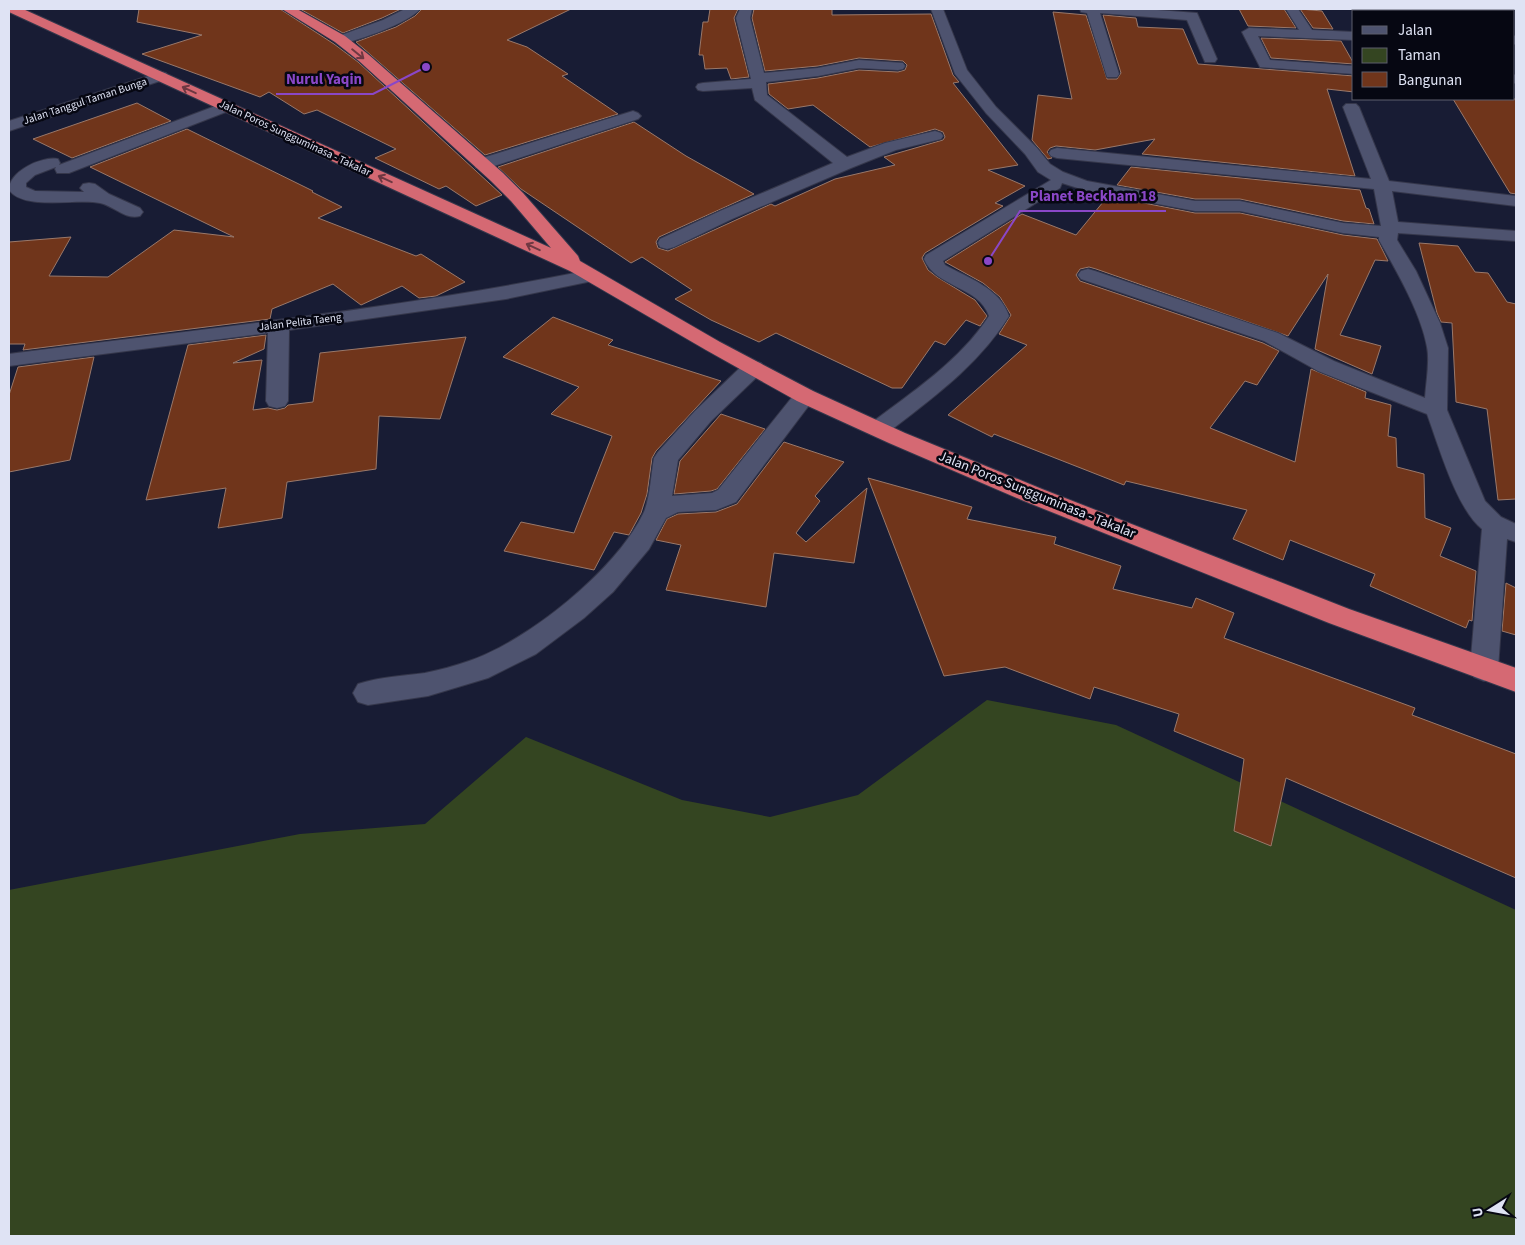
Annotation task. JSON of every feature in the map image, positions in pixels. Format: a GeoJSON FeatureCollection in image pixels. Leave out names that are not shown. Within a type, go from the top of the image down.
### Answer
{"type":"FeatureCollection","features":[{"type":"Feature","properties":{"kind":"highway","name":"Jalan Poros Sungguminasa - Takalar"},"geometry":{"type":"LineString","coordinates":[[13,9],[583,272],[805,396],[878,429],[1051,502],[1339,616],[1516,680]]}},
{"type":"Feature","properties":{"kind":"highway","name":"Jalan Poros Sungguminasa - Takalar"},"geometry":{"type":"LineString","coordinates":[[288,9],[301,15],[340,40],[482,164],[504,203],[583,272]]}},
{"type":"Feature","properties":{"kind":"highway"},"geometry":{"type":"LineString","coordinates":[[469,218],[504,203]]}},
{"type":"Feature","properties":{"kind":"street"},"geometry":{"type":"LineString","coordinates":[[340,40],[392,21],[414,9]]}},
{"type":"Feature","properties":{"kind":"street"},"geometry":{"type":"LineString","coordinates":[[746,9],[743,18],[744,25],[758,80],[759,94],[763,102],[845,164]]}},
{"type":"Feature","properties":{"kind":"street"},"geometry":{"type":"LineString","coordinates":[[937,9],[960,71],[991,110],[1031,151],[1044,168],[1057,176],[1084,185],[1195,206],[1240,206],[1343,228],[1516,236]]}},
{"type":"Feature","properties":{"kind":"street"},"geometry":{"type":"LineString","coordinates":[[1086,9],[1192,16],[1210,59]]}},
{"type":"Feature","properties":{"kind":"street"},"geometry":{"type":"LineString","coordinates":[[1092,9],[1112,74]]}},
{"type":"Feature","properties":{"kind":"street"},"geometry":{"type":"LineString","coordinates":[[1292,9],[1308,34]]}},
{"type":"Feature","properties":{"kind":"street"},"geometry":{"type":"LineString","coordinates":[[1352,36],[1249,32],[1265,64],[1352,70]]}},
{"type":"Feature","properties":{"kind":"street"},"geometry":{"type":"LineString","coordinates":[[703,87],[818,72],[859,64],[898,66]]}},
{"type":"Feature","properties":{"kind":"street","name":"Jalan Tanggul Taman Bunga"},"geometry":{"type":"LineString","coordinates":[[9,126],[161,76]]}},
{"type":"Feature","properties":{"kind":"street"},"geometry":{"type":"LineString","coordinates":[[103,198],[35,196],[17,189],[17,184],[28,173],[58,166],[226,107]]}},
{"type":"Feature","properties":{"kind":"street"},"geometry":{"type":"LineString","coordinates":[[1351,107],[1382,185],[1389,230],[1388,240],[1406,271],[1430,323],[1438,348],[1436,410],[1474,503],[1483,516],[1505,530],[1484,669]]}},
{"type":"Feature","properties":{"kind":"street"},"geometry":{"type":"LineString","coordinates":[[482,164],[633,116]]}},
{"type":"Feature","properties":{"kind":"street"},"geometry":{"type":"LineString","coordinates":[[667,244],[726,215],[845,164],[891,146],[934,136]]}},
{"type":"Feature","properties":{"kind":"street"},"geometry":{"type":"LineString","coordinates":[[33,152],[58,166],[103,198],[134,212]]}},
{"type":"Feature","properties":{"kind":"street"},"geometry":{"type":"LineString","coordinates":[[1057,153],[1382,185],[1516,201]]}},
{"type":"Feature","properties":{"kind":"street"},"geometry":{"type":"LineString","coordinates":[[878,429],[929,390],[974,350],[1000,316],[999,310],[992,301],[937,268],[933,259],[1054,184]]}},
{"type":"Feature","properties":{"kind":"street","name":"Jalan Pelita Taeng"},"geometry":{"type":"LineString","coordinates":[[9,360],[280,325],[506,293],[583,272]]}},
{"type":"Feature","properties":{"kind":"street"},"geometry":{"type":"LineString","coordinates":[[1088,275],[1271,337],[1326,366],[1436,410]]}},
{"type":"Feature","properties":{"kind":"street"},"geometry":{"type":"LineString","coordinates":[[277,401],[280,325]]}},
{"type":"Feature","properties":{"kind":"street"},"geometry":{"type":"LineString","coordinates":[[657,512],[666,458],[703,416],[753,368]]}},
{"type":"Feature","properties":{"kind":"street"},"geometry":{"type":"LineString","coordinates":[[368,693],[428,684],[478,670],[526,646],[574,611],[604,586],[640,542],[657,512],[664,506],[678,503],[716,501],[727,496],[805,396]]}},
{"type":"Feature","properties":{"kind":"green space"},"geometry":{"type":"Polygon","coordinates":[[[987,700],[1116,725],[1516,910],[1516,1236],[9,1236],[9,890],[300,834],[425,824],[526,737],[682,800],[770,817],[858,795],[987,700]]]}},
{"type":"Feature","properties":{"kind":"building"},"geometry":{"type":"Polygon","coordinates":[[[139,9],[280,9],[358,62],[502,195],[476,206],[446,186],[439,189],[375,158],[396,149],[317,110],[304,114],[269,92],[260,97],[142,54],[202,35],[137,22],[139,9]]]}},
{"type":"Feature","properties":{"kind":"building"},"geometry":{"type":"Polygon","coordinates":[[[300,9],[401,9],[343,33],[300,9]]]}},
{"type":"Feature","properties":{"kind":"building"},"geometry":{"type":"Polygon","coordinates":[[[422,9],[571,9],[507,40],[527,47],[568,74],[562,76],[618,114],[485,155],[356,42],[396,27],[415,16],[422,9]]]}},
{"type":"Feature","properties":{"kind":"building"},"geometry":{"type":"Polygon","coordinates":[[[710,9],[738,9],[734,18],[749,77],[731,79],[727,68],[705,69],[703,55],[699,55],[703,22],[708,22],[710,9]]]}},
{"type":"Feature","properties":{"kind":"building"},"geometry":{"type":"Polygon","coordinates":[[[754,9],[832,9],[832,15],[931,14],[953,75],[959,82],[953,83],[1018,165],[988,170],[1025,186],[995,203],[1003,206],[925,253],[922,258],[928,270],[975,300],[987,316],[980,326],[966,320],[945,345],[935,341],[902,388],[892,388],[776,333],[759,342],[711,320],[675,299],[692,290],[642,257],[631,263],[521,189],[498,167],[634,122],[686,156],[754,194],[659,237],[656,242],[658,248],[668,251],[771,204],[775,206],[835,179],[895,165],[884,157],[943,140],[945,137],[943,132],[935,129],[870,147],[813,105],[788,109],[769,94],[768,84],[818,78],[859,70],[898,72],[905,70],[907,65],[903,61],[859,58],[818,66],[765,71],[752,18],[754,9]]]}},
{"type":"Feature","properties":{"kind":"building"},"geometry":{"type":"Polygon","coordinates":[[[1239,9],[1284,9],[1296,28],[1248,26],[1239,9]]]}},
{"type":"Feature","properties":{"kind":"building"},"geometry":{"type":"Polygon","coordinates":[[[1300,9],[1322,11],[1333,29],[1313,28],[1300,9]]]}},
{"type":"Feature","properties":{"kind":"building"},"geometry":{"type":"Polygon","coordinates":[[[1053,12],[1086,15],[1107,79],[1117,79],[1121,73],[1103,15],[1136,18],[1138,27],[1183,29],[1198,64],[1352,76],[1352,92],[1327,89],[1355,176],[1142,154],[1155,139],[1095,150],[1056,146],[1050,148],[1047,152],[1052,158],[1048,159],[1032,140],[1038,95],[1072,99],[1053,12]]]}},
{"type":"Feature","properties":{"kind":"building"},"geometry":{"type":"Polygon","coordinates":[[[1261,38],[1341,41],[1352,64],[1271,58],[1261,38]]]}},
{"type":"Feature","properties":{"kind":"building"},"geometry":{"type":"Polygon","coordinates":[[[1516,99],[1516,194],[1510,193],[1454,100],[1516,99]]]}},
{"type":"Feature","properties":{"kind":"building"},"geometry":{"type":"Polygon","coordinates":[[[137,103],[171,121],[72,158],[33,139],[137,103]]]}},
{"type":"Feature","properties":{"kind":"building"},"geometry":{"type":"Polygon","coordinates":[[[187,129],[342,207],[318,218],[416,256],[421,254],[465,282],[436,296],[419,298],[402,286],[361,305],[333,284],[272,309],[270,319],[23,350],[25,344],[9,344],[9,242],[71,237],[49,276],[108,277],[174,230],[234,237],[90,167],[187,129]]]}},
{"type":"Feature","properties":{"kind":"building"},"geometry":{"type":"Polygon","coordinates":[[[1131,167],[1360,190],[1374,224],[1343,221],[1240,199],[1195,199],[1117,185],[1131,167]]]}},
{"type":"Feature","properties":{"kind":"building"},"geometry":{"type":"Polygon","coordinates":[[[1108,196],[1195,213],[1240,213],[1343,235],[1377,239],[1388,261],[1375,260],[1340,335],[1381,346],[1372,374],[1315,349],[1328,274],[1288,336],[1096,269],[1089,267],[1080,269],[1076,275],[1080,281],[1263,343],[1279,351],[1257,385],[1245,381],[1210,428],[1295,462],[1311,369],[1366,392],[1365,398],[1391,405],[1388,436],[1396,438],[1397,467],[1424,474],[1425,518],[1451,528],[1440,556],[1476,571],[1472,621],[1469,620],[1466,628],[1370,586],[1375,574],[1290,540],[1283,560],[1233,539],[1247,510],[1126,481],[1124,485],[994,434],[992,437],[948,415],[1027,345],[999,334],[1011,315],[1000,297],[983,283],[945,262],[1022,214],[1076,235],[1108,196]]]}},
{"type":"Feature","properties":{"kind":"building"},"geometry":{"type":"Polygon","coordinates":[[[1419,243],[1458,246],[1475,272],[1488,273],[1507,302],[1516,304],[1516,499],[1498,500],[1487,409],[1456,402],[1452,323],[1441,322],[1437,313],[1419,243]]]}},
{"type":"Feature","properties":{"kind":"building"},"geometry":{"type":"Polygon","coordinates":[[[553,317],[613,340],[608,345],[721,381],[656,451],[652,458],[647,494],[641,513],[629,535],[614,532],[594,570],[504,551],[521,522],[574,533],[612,436],[551,414],[579,387],[503,357],[553,317]]]}},
{"type":"Feature","properties":{"kind":"building"},"geometry":{"type":"Polygon","coordinates":[[[266,335],[264,349],[233,363],[262,360],[253,410],[268,408],[277,410],[288,405],[313,402],[320,353],[466,337],[440,419],[379,416],[376,469],[287,482],[282,518],[218,528],[226,488],[146,500],[188,345],[266,335]]]}},
{"type":"Feature","properties":{"kind":"building"},"geometry":{"type":"Polygon","coordinates":[[[94,357],[70,460],[9,472],[9,395],[18,367],[94,357]]]}},
{"type":"Feature","properties":{"kind":"building"},"geometry":{"type":"Polygon","coordinates":[[[721,414],[765,429],[717,489],[674,494],[680,461],[721,414]]]}},
{"type":"Feature","properties":{"kind":"building"},"geometry":{"type":"Polygon","coordinates":[[[784,442],[844,462],[815,496],[820,501],[796,533],[806,542],[867,488],[854,563],[774,553],[766,607],[666,590],[681,545],[656,540],[667,519],[678,514],[716,512],[737,504],[784,442]]]}},
{"type":"Feature","properties":{"kind":"building"},"geometry":{"type":"Polygon","coordinates":[[[868,478],[972,507],[967,519],[1056,537],[1054,544],[1121,566],[1113,589],[1192,608],[1196,598],[1234,613],[1224,638],[1415,708],[1412,715],[1516,754],[1516,878],[1286,778],[1271,846],[1234,831],[1244,759],[1174,731],[1179,714],[1094,687],[1090,699],[1005,667],[944,676],[868,478]]]}},
{"type":"Feature","properties":{"kind":"building"},"geometry":{"type":"Polygon","coordinates":[[[1506,583],[1516,588],[1516,635],[1502,631],[1506,583]]]}},
{"type":"Feature","properties":{"kind":"place","name":"Nurul Yaqin"},"geometry":{"type":"Point","coordinates":[426,67]}},
{"type":"Feature","properties":{"kind":"place","name":"Planet Beckham 18"},"geometry":{"type":"Point","coordinates":[988,261]}}]}
